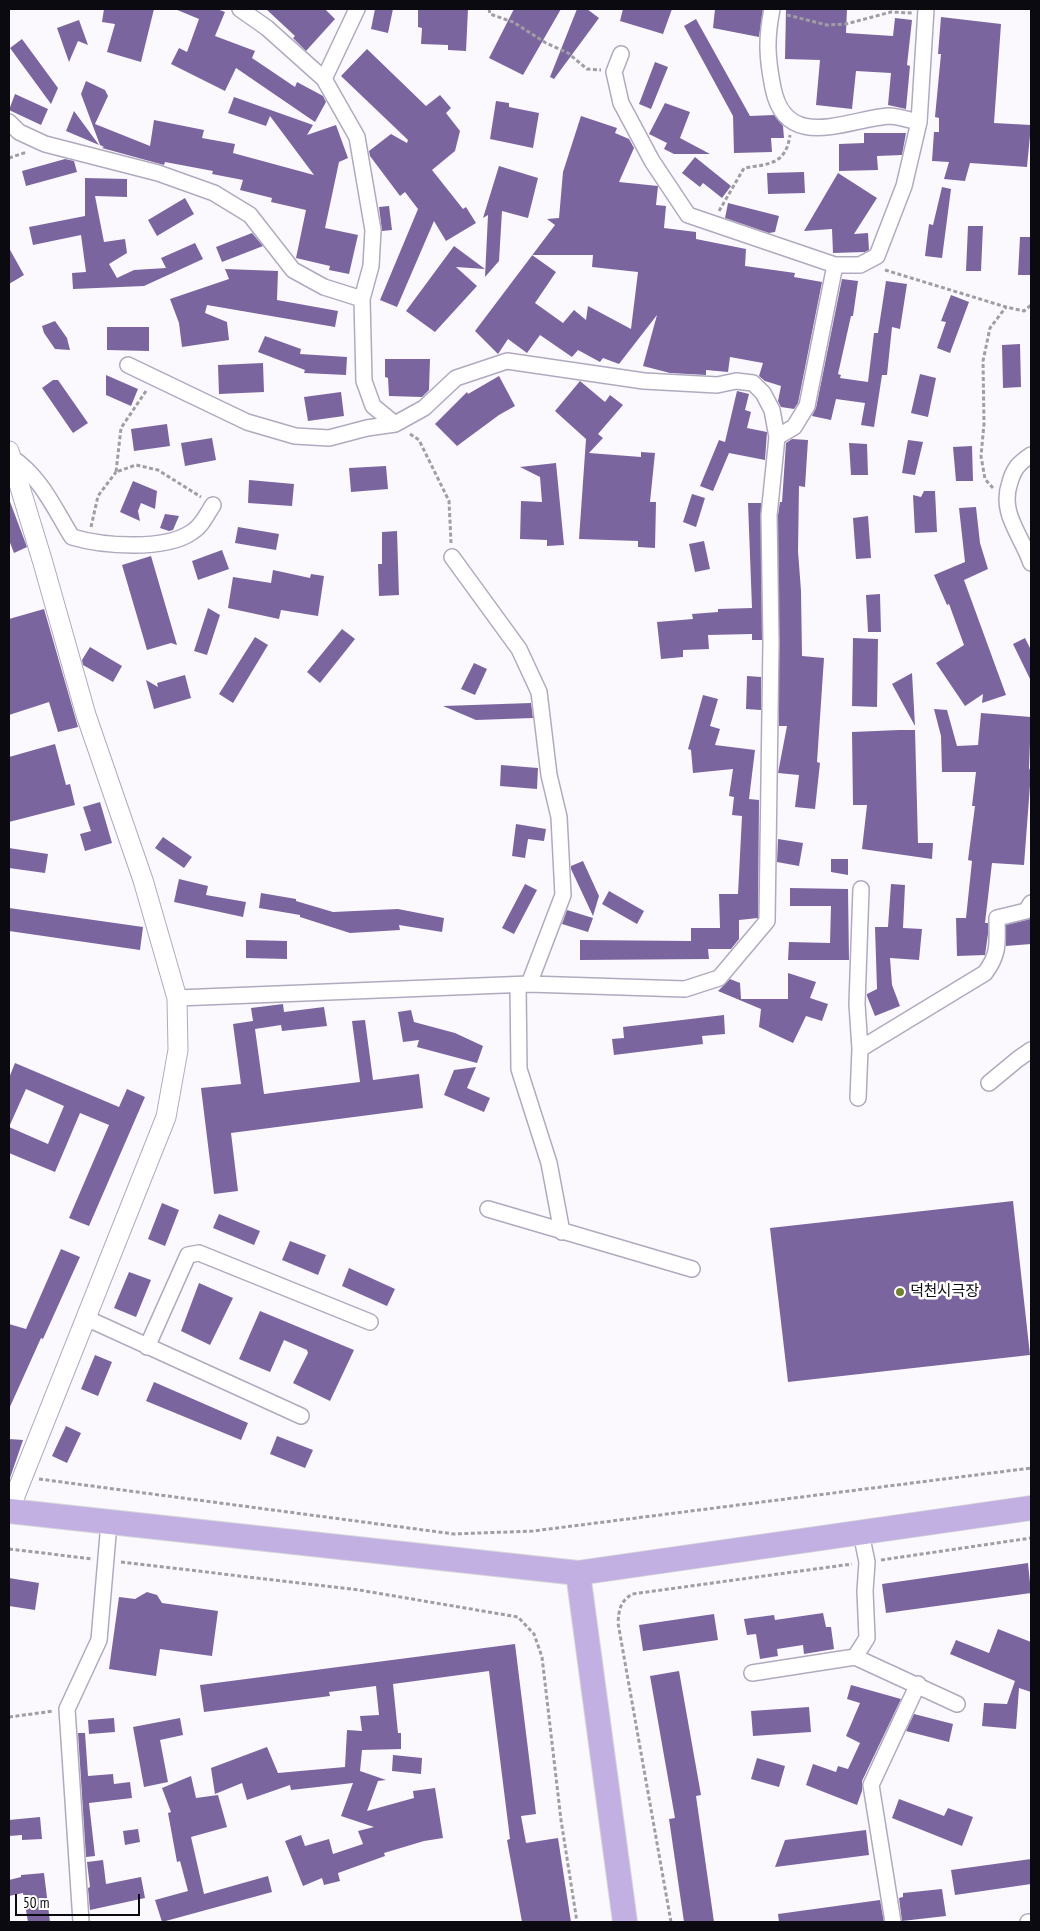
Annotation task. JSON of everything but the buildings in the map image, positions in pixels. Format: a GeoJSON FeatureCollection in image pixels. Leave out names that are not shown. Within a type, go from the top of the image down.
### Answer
{"type":"FeatureCollection","features":[{"type":"Feature","properties":{"kind":"main road"},"geometry":{"type":"LineString","coordinates":[[9,1511],[578,1573],[1031,1508]]}},
{"type":"Feature","properties":{"kind":"main road"},"geometry":{"type":"LineString","coordinates":[[578,1573],[625,1922]]}},
{"type":"Feature","properties":{"kind":"street"},"geometry":{"type":"LineString","coordinates":[[240,9],[268,28],[324,79],[357,137],[373,230],[372,266],[362,300],[364,381],[374,406],[395,424]]}},
{"type":"Feature","properties":{"kind":"street"},"geometry":{"type":"LineString","coordinates":[[324,79],[357,9]]}},
{"type":"Feature","properties":{"kind":"street"},"geometry":{"type":"LineString","coordinates":[[772,12],[766,39],[770,75],[774,95],[788,121],[800,126],[834,126],[890,116],[918,122]]}},
{"type":"Feature","properties":{"kind":"street"},"geometry":{"type":"LineString","coordinates":[[621,54],[614,72],[621,103],[672,194],[688,215],[835,265],[860,265],[877,256],[904,186],[918,122],[926,12]]}},
{"type":"Feature","properties":{"kind":"street"},"geometry":{"type":"LineString","coordinates":[[9,122],[19,132],[45,144],[158,173],[214,193],[250,215],[293,270],[324,287],[362,300]]}},
{"type":"Feature","properties":{"kind":"street"},"geometry":{"type":"LineString","coordinates":[[777,437],[794,428],[807,406],[835,265]]}},
{"type":"Feature","properties":{"kind":"street"},"geometry":{"type":"LineString","coordinates":[[128,365],[247,422],[295,436],[329,438],[367,428],[395,424],[424,408],[456,378],[507,361],[644,381],[717,385],[736,380],[753,384],[764,394],[772,410],[777,437],[769,515],[771,642],[767,921],[718,978],[685,990],[524,984],[177,998]]}},
{"type":"Feature","properties":{"kind":"street"},"geometry":{"type":"LineString","coordinates":[[10,454],[42,486],[72,538],[87,542],[118,546],[166,542],[192,533],[213,505]]}},
{"type":"Feature","properties":{"kind":"street"},"geometry":{"type":"LineString","coordinates":[[9,1511],[166,1117],[178,1050],[177,998],[142,880],[86,715],[44,562],[10,454]]}},
{"type":"Feature","properties":{"kind":"street"},"geometry":{"type":"LineString","coordinates":[[1031,455],[1015,467],[1008,488],[1006,504],[1031,562]]}},
{"type":"Feature","properties":{"kind":"street"},"geometry":{"type":"LineString","coordinates":[[452,558],[520,649],[539,692],[548,775],[559,817],[563,895],[524,984],[518,1069],[549,1163],[562,1232]]}},
{"type":"Feature","properties":{"kind":"street"},"geometry":{"type":"LineString","coordinates":[[858,1098],[860,1049],[857,1004],[861,889]]}},
{"type":"Feature","properties":{"kind":"street"},"geometry":{"type":"LineString","coordinates":[[860,1049],[985,973],[995,960],[997,945],[996,918],[1026,911],[1031,903]]}},
{"type":"Feature","properties":{"kind":"street"},"geometry":{"type":"LineString","coordinates":[[990,1083],[1031,1050]]}},
{"type":"Feature","properties":{"kind":"street"},"geometry":{"type":"LineString","coordinates":[[488,1209],[692,1269]]}},
{"type":"Feature","properties":{"kind":"street"},"geometry":{"type":"LineString","coordinates":[[147,1347],[188,1255],[199,1252],[370,1322]]}},
{"type":"Feature","properties":{"kind":"street"},"geometry":{"type":"LineString","coordinates":[[86,1318],[301,1416]]}},
{"type":"Feature","properties":{"kind":"street"},"geometry":{"type":"LineString","coordinates":[[81,1922],[67,1709],[99,1640],[109,1523]]}},
{"type":"Feature","properties":{"kind":"street"},"geometry":{"type":"LineString","coordinates":[[854,1657],[866,1638],[865,1591],[867,1562],[861,1533]]}},
{"type":"Feature","properties":{"kind":"street"},"geometry":{"type":"LineString","coordinates":[[752,1672],[854,1657],[918,1684],[958,1704]]}},
{"type":"Feature","properties":{"kind":"street"},"geometry":{"type":"LineString","coordinates":[[893,1922],[871,1785],[918,1684]]}},
{"type":"Feature","properties":{"kind":"path"},"geometry":{"type":"LineString","coordinates":[[489,9],[490,14],[513,22],[568,53],[587,69],[614,72]]}},
{"type":"Feature","properties":{"kind":"path"},"geometry":{"type":"LineString","coordinates":[[772,12],[793,15],[827,25],[846,24],[891,12],[926,12]]}},
{"type":"Feature","properties":{"kind":"path"},"geometry":{"type":"LineString","coordinates":[[711,224],[744,168],[768,165],[782,157],[788,149],[792,123]]}},
{"type":"Feature","properties":{"kind":"path"},"geometry":{"type":"LineString","coordinates":[[860,265],[891,271],[1006,307],[1024,311],[1031,305]]}},
{"type":"Feature","properties":{"kind":"path"},"geometry":{"type":"LineString","coordinates":[[1006,307],[990,328],[985,342],[981,456],[985,479],[1006,504]]}},
{"type":"Feature","properties":{"kind":"path"},"geometry":{"type":"LineString","coordinates":[[87,542],[98,496],[116,472],[121,428],[155,378]]}},
{"type":"Feature","properties":{"kind":"path"},"geometry":{"type":"LineString","coordinates":[[395,424],[419,440],[449,501],[452,558]]}},
{"type":"Feature","properties":{"kind":"path"},"geometry":{"type":"LineString","coordinates":[[116,472],[136,465],[158,470],[213,505]]}},
{"type":"Feature","properties":{"kind":"path"},"geometry":{"type":"LineString","coordinates":[[22,1477],[454,1534],[532,1531],[1031,1468]]}},
{"type":"Feature","properties":{"kind":"path"},"geometry":{"type":"LineString","coordinates":[[671,1922],[618,1624],[619,1610],[623,1600],[632,1594],[1031,1538]]}},
{"type":"Feature","properties":{"kind":"path"},"geometry":{"type":"LineString","coordinates":[[9,1549],[359,1590],[518,1617],[534,1634],[542,1658],[561,1820],[577,1922]]}},
{"type":"Feature","properties":{"kind":"path"},"geometry":{"type":"LineString","coordinates":[[9,1717],[67,1709]]}},
{"type":"Feature","properties":{"kind":"place","name":"덕천시극장"},"geometry":{"type":"Point","coordinates":[900,1292]}}]}
